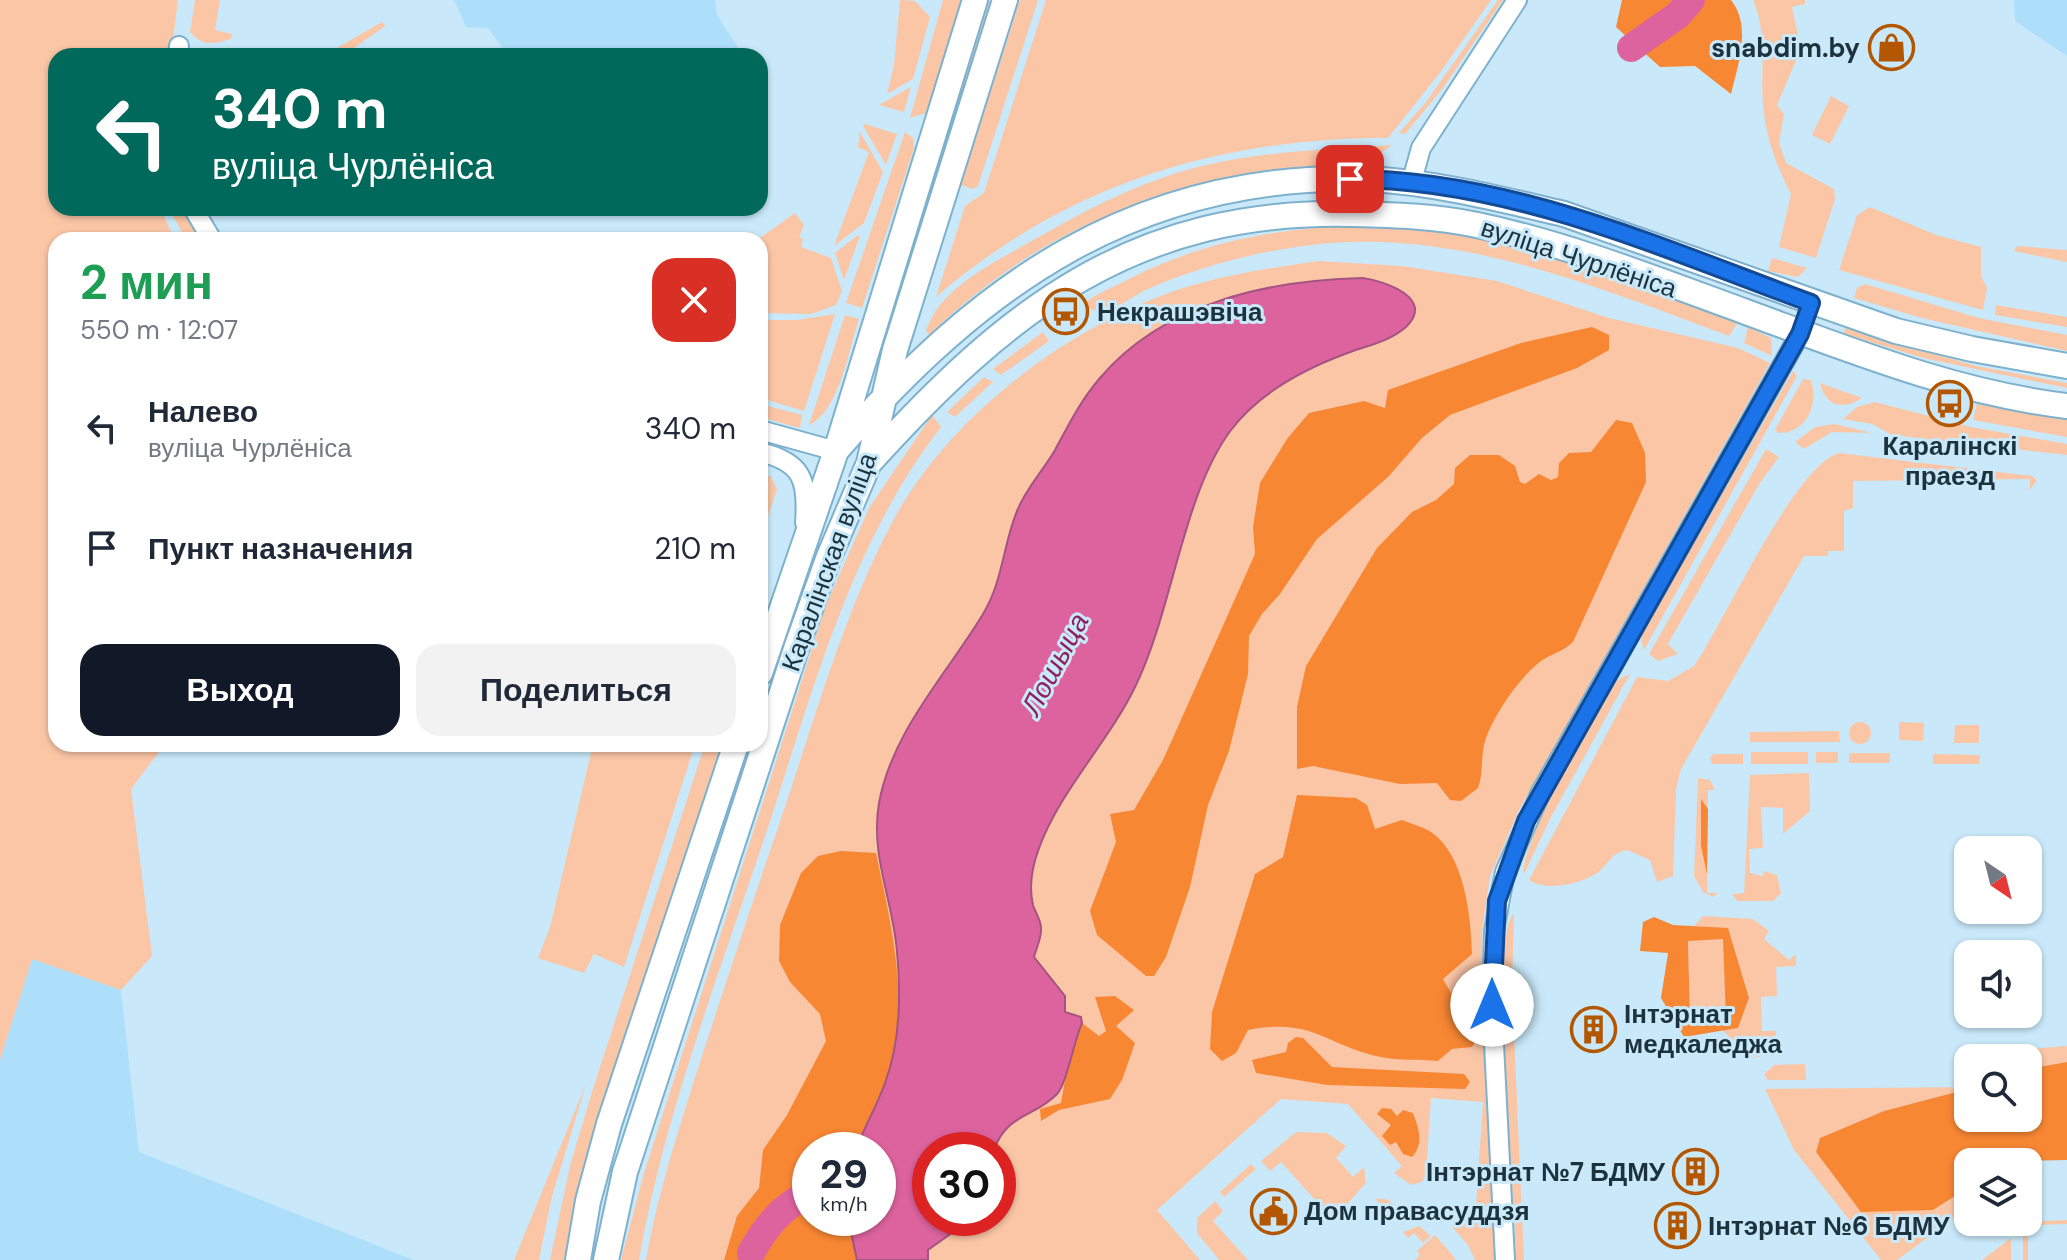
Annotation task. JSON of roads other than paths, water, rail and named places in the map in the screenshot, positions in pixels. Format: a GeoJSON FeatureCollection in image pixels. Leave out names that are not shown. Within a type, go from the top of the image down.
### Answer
{"type":"FeatureCollection","features":[{"type":"Feature","properties":{"kind":"main road","name":"Каралінская вуліца"},"geometry":{"type":"LineString","coordinates":[[768,648],[803,539],[836,451],[975,0]]}},
{"type":"Feature","properties":{"kind":"main road","name":"Каралінская вуліца"},"geometry":{"type":"LineString","coordinates":[[768,737],[817,588],[869,463],[895,350],[1005,0]]}},
{"type":"Feature","properties":{"kind":"main road","name":"вуліца Чурлёніса"},"geometry":{"type":"LineString","coordinates":[[836,451],[882,398],[971,316],[1031,271],[1080,242],[1137,217],[1207,196],[1287,182],[1369,179],[1459,190],[1564,214],[1811,303],[1911,335],[2067,366]]}},
{"type":"Feature","properties":{"kind":"main road"},"geometry":{"type":"LineString","coordinates":[[1408,215],[1411,184]]}},
{"type":"Feature","properties":{"kind":"main road","name":"вуліца Чурлёніса"},"geometry":{"type":"LineString","coordinates":[[869,463],[955,371],[1054,294],[1134,250],[1203,228],[1265,217],[1318,213],[1445,218],[1533,239],[1800,334],[1954,383],[2067,406]]}},
{"type":"Feature","properties":{"kind":"main road"},"geometry":{"type":"LineString","coordinates":[[1800,334],[1811,303]]}},
{"type":"Feature","properties":{"kind":"main road"},"geometry":{"type":"LineString","coordinates":[[895,350],[904,366],[919,365]]}},
{"type":"Feature","properties":{"kind":"main road"},"geometry":{"type":"LineString","coordinates":[[836,451],[869,463]]}},
{"type":"Feature","properties":{"kind":"main road"},"geometry":{"type":"LineString","coordinates":[[578,1260],[588,1201],[609,1124],[733,752]]}},
{"type":"Feature","properties":{"kind":"main road","name":"Каралінская вуліца"},"geometry":{"type":"LineString","coordinates":[[606,1260],[625,1172],[763,752]]}},
{"type":"Feature","properties":{"kind":"main road"},"geometry":{"type":"LineString","coordinates":[[668,950],[679,963],[695,960]]}},
{"type":"Feature","properties":{"kind":"street"},"geometry":{"type":"LineString","coordinates":[[1411,184],[1421,148],[1517,0]]}},
{"type":"Feature","properties":{"kind":"street"},"geometry":{"type":"LineString","coordinates":[[1505,1260],[1492,983],[1495,917],[1505,872],[1541,792],[1800,334]]}},
{"type":"Feature","properties":{"kind":"street"},"geometry":{"type":"LineString","coordinates":[[768,432],[836,451]]}},
{"type":"Feature","properties":{"kind":"street"},"geometry":{"type":"LineString","coordinates":[[768,455],[790,462],[800,475],[807,502],[803,539]]}},
{"type":"Feature","properties":{"kind":"water"},"geometry":{"type":"Polygon","coordinates":[[[1363,278],[1394,287],[1411,300],[1415,308],[1414,317],[1392,336],[1329,360],[1282,384],[1255,405],[1231,430],[1201,486],[1160,622],[1136,685],[1058,808],[1038,851],[1031,892],[1041,932],[1034,957],[1065,996],[1065,1012],[1081,1017],[1082,1023],[1061,1088],[1048,1102],[1014,1122],[1004,1132],[912,1132],[912,1236],[947,1236],[928,1250],[928,1260],[857,1260],[852,1236],[896,1236],[896,1132],[863,1132],[890,1068],[898,1018],[895,933],[877,841],[879,803],[896,752],[922,704],[983,614],[999,576],[1012,524],[1021,503],[1100,378],[1126,352],[1154,331],[1186,314],[1255,291],[1363,278]]]}},
{"type":"Feature","properties":{"kind":"waterway","name":"Лошыца"},"geometry":{"type":"LineString","coordinates":[[1631,48],[1678,15],[1691,0]]}},
{"type":"Feature","properties":{"kind":"waterway","name":"Лошыца"},"geometry":{"type":"LineString","coordinates":[[751,1253],[776,1218],[792,1203]]}},
{"type":"Feature","properties":{"kind":"place","name":"snabdim.by"},"geometry":{"type":"Point","coordinates":[1891,48]}},
{"type":"Feature","properties":{"kind":"place","name":"Некрашэвіча"},"geometry":{"type":"Point","coordinates":[1066,312]}},
{"type":"Feature","properties":{"kind":"place","name":"Каралінскі праезд"},"geometry":{"type":"Point","coordinates":[1950,403]}},
{"type":"Feature","properties":{"kind":"place","name":"Інтэрнат медкаледжа"},"geometry":{"type":"Point","coordinates":[1593,1029]}},
{"type":"Feature","properties":{"kind":"place","name":"Інтэрнат №7 БДМУ"},"geometry":{"type":"Point","coordinates":[1696,1172]}},
{"type":"Feature","properties":{"kind":"place","name":"Дом правасуддзя"},"geometry":{"type":"Point","coordinates":[1273,1211]}},
{"type":"Feature","properties":{"kind":"place","name":"Інтэрнат №6 БДМУ"},"geometry":{"type":"Point","coordinates":[1677,1226]}}]}
